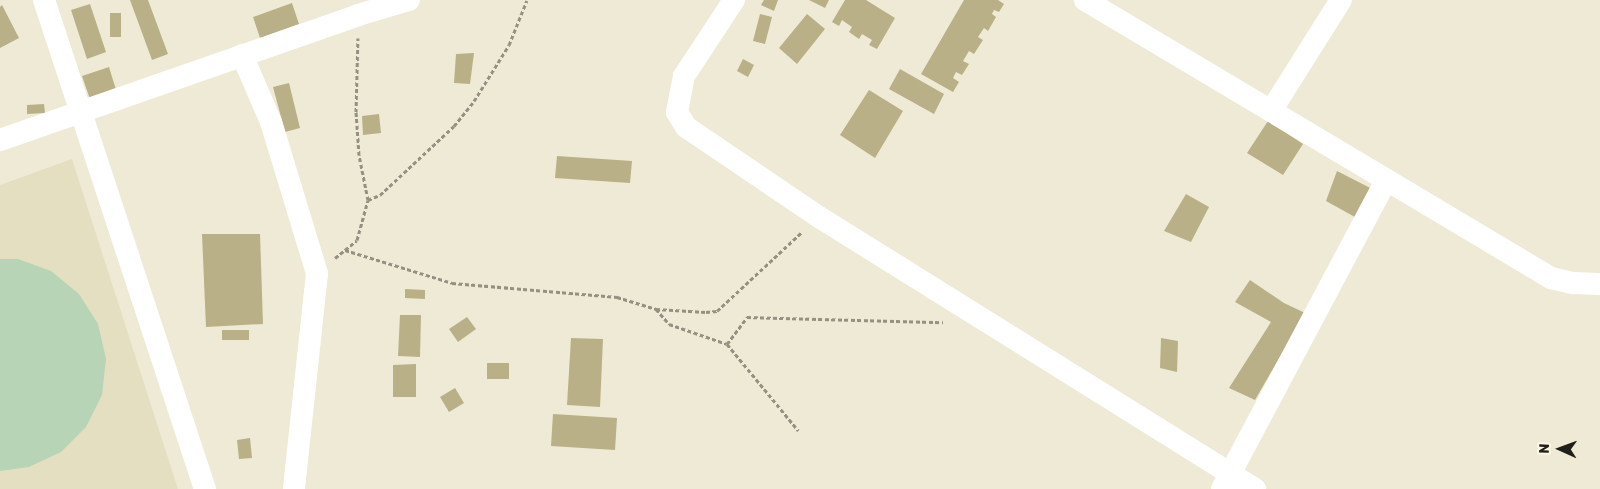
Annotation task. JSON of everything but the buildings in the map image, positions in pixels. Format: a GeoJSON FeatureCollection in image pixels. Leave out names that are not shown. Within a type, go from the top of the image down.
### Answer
{"type":"FeatureCollection","features":[{"type":"Feature","properties":{"kind":"street"},"geometry":{"type":"LineString","coordinates":[[44,0],[205,489]]}},
{"type":"Feature","properties":{"kind":"street"},"geometry":{"type":"LineString","coordinates":[[0,140],[358,15],[409,0]]}},
{"type":"Feature","properties":{"kind":"street"},"geometry":{"type":"LineString","coordinates":[[734,0],[684,76],[677,112],[686,127],[819,217],[1226,481],[1255,489]]}},
{"type":"Feature","properties":{"kind":"street"},"geometry":{"type":"LineString","coordinates":[[1085,0],[1552,278],[1573,283],[1600,284]]}},
{"type":"Feature","properties":{"kind":"street"},"geometry":{"type":"LineString","coordinates":[[1271,112],[1341,0]]}},
{"type":"Feature","properties":{"kind":"street"},"geometry":{"type":"LineString","coordinates":[[242,55],[271,122],[317,273],[294,489]]}},
{"type":"Feature","properties":{"kind":"street"},"geometry":{"type":"LineString","coordinates":[[1226,481],[1386,180]]}},
{"type":"Feature","properties":{"kind":"path"},"geometry":{"type":"LineString","coordinates":[[368,200],[380,195],[454,126],[474,101],[509,45],[528,0]]}},
{"type":"Feature","properties":{"kind":"path"},"geometry":{"type":"LineString","coordinates":[[317,273],[357,240],[368,200],[359,155],[356,112],[358,15]]}},
{"type":"Feature","properties":{"kind":"path"},"geometry":{"type":"LineString","coordinates":[[345,250],[452,283],[617,297],[656,309],[717,311],[819,217]]}},
{"type":"Feature","properties":{"kind":"path"},"geometry":{"type":"LineString","coordinates":[[656,309],[669,324],[727,344],[798,430]]}},
{"type":"Feature","properties":{"kind":"path"},"geometry":{"type":"LineString","coordinates":[[727,344],[747,317],[950,322]]}},
{"type":"Feature","properties":{"kind":"shaded area"},"geometry":{"type":"Polygon","coordinates":[[[72,159],[178,489],[0,489],[0,185],[72,159]]]}},
{"type":"Feature","properties":{"kind":"green space"},"geometry":{"type":"Polygon","coordinates":[[[0,259],[18,259],[51,271],[79,294],[98,324],[106,359],[102,395],[86,427],[61,452],[29,467],[0,471],[0,259]]]}}]}
